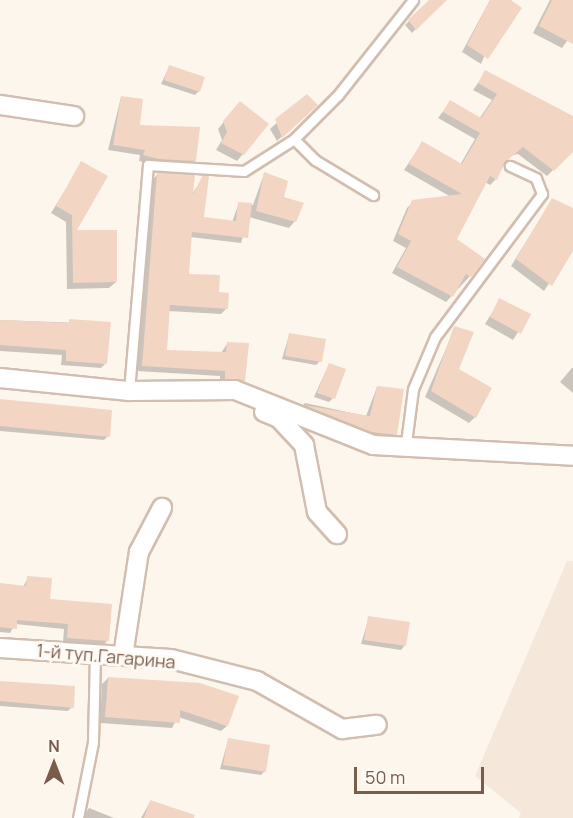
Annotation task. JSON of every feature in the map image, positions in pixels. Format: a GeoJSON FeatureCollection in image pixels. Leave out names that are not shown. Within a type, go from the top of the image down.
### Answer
{"type":"FeatureCollection","features":[{"type":"Feature","properties":{"kind":"street"},"geometry":{"type":"LineString","coordinates":[[0,105],[74,116]]}},
{"type":"Feature","properties":{"kind":"street"},"geometry":{"type":"LineString","coordinates":[[0,378],[234,399],[279,418],[304,445],[317,512],[337,534]]}},
{"type":"Feature","properties":{"kind":"street"},"geometry":{"type":"LineString","coordinates":[[129,391],[235,390],[373,445],[406,443],[573,456]]}},
{"type":"Feature","properties":{"kind":"street"},"geometry":{"type":"LineString","coordinates":[[123,656],[139,552],[162,508]]}},
{"type":"Feature","properties":{"kind":"street","name":"1-й туп.Гагарина"},"geometry":{"type":"LineString","coordinates":[[0,648],[171,660],[257,681],[342,729],[377,725]]}},
{"type":"Feature","properties":{"kind":"lane"},"geometry":{"type":"LineString","coordinates":[[129,391],[148,165],[244,171],[294,139],[338,95],[413,0]]}},
{"type":"Feature","properties":{"kind":"lane"},"geometry":{"type":"LineString","coordinates":[[294,139],[315,160],[373,195]]}},
{"type":"Feature","properties":{"kind":"lane"},"geometry":{"type":"LineString","coordinates":[[406,443],[413,389],[435,337],[542,194],[536,178],[510,166]]}},
{"type":"Feature","properties":{"kind":"lane"},"geometry":{"type":"LineString","coordinates":[[78,818],[93,742],[95,654]]}},
{"type":"Feature","properties":{"kind":"shaded area"},"geometry":{"type":"Polygon","coordinates":[[[567,561],[573,561],[573,818],[519,818],[521,813],[475,776],[567,561]]]}},
{"type":"Feature","properties":{"kind":"building"},"geometry":{"type":"Polygon","coordinates":[[[429,0],[447,0],[416,30],[408,20],[429,0]]]}},
{"type":"Feature","properties":{"kind":"building"},"geometry":{"type":"Polygon","coordinates":[[[490,0],[511,0],[522,8],[488,59],[467,45],[490,0]]]}},
{"type":"Feature","properties":{"kind":"building"},"geometry":{"type":"Polygon","coordinates":[[[552,0],[573,0],[573,44],[539,26],[552,0]]]}},
{"type":"Feature","properties":{"kind":"building"},"geometry":{"type":"Polygon","coordinates":[[[169,65],[205,77],[200,92],[164,80],[169,65]]]}},
{"type":"Feature","properties":{"kind":"building"},"geometry":{"type":"Polygon","coordinates":[[[485,70],[573,116],[573,152],[554,171],[523,147],[504,163],[497,180],[490,176],[457,239],[485,259],[471,277],[466,274],[453,297],[397,267],[411,241],[398,234],[412,200],[462,194],[409,164],[422,141],[462,164],[480,133],[443,112],[450,100],[481,118],[497,94],[478,83],[485,70]]]}},
{"type":"Feature","properties":{"kind":"building"},"geometry":{"type":"Polygon","coordinates":[[[307,94],[318,105],[282,138],[275,119],[307,94]]]}},
{"type":"Feature","properties":{"kind":"building"},"geometry":{"type":"Polygon","coordinates":[[[121,96],[143,99],[140,125],[200,127],[196,161],[159,159],[143,155],[145,150],[113,145],[121,96]]]}},
{"type":"Feature","properties":{"kind":"building"},"geometry":{"type":"Polygon","coordinates":[[[240,101],[269,124],[244,155],[221,143],[227,132],[223,121],[240,101]]]}},
{"type":"Feature","properties":{"kind":"building"},"geometry":{"type":"Polygon","coordinates":[[[81,161],[108,176],[77,230],[117,230],[117,282],[73,283],[72,215],[56,206],[81,161]]]}},
{"type":"Feature","properties":{"kind":"building"},"geometry":{"type":"Polygon","coordinates":[[[157,172],[195,175],[193,194],[203,175],[209,176],[204,217],[236,221],[238,202],[252,203],[248,238],[192,232],[189,274],[220,275],[219,292],[229,293],[228,309],[170,305],[167,350],[226,352],[227,342],[249,343],[245,381],[225,379],[225,371],[142,366],[157,172]]]}},
{"type":"Feature","properties":{"kind":"building"},"geometry":{"type":"Polygon","coordinates":[[[264,172],[288,181],[284,197],[304,203],[296,222],[256,211],[264,172]]]}},
{"type":"Feature","properties":{"kind":"building"},"geometry":{"type":"Polygon","coordinates":[[[552,198],[573,208],[573,251],[552,286],[516,259],[552,198]]]}},
{"type":"Feature","properties":{"kind":"building"},"geometry":{"type":"Polygon","coordinates":[[[499,298],[531,314],[521,334],[490,317],[499,298]]]}},
{"type":"Feature","properties":{"kind":"building"},"geometry":{"type":"Polygon","coordinates":[[[69,319],[111,322],[107,364],[66,361],[66,350],[0,345],[0,320],[69,323],[69,319]]]}},
{"type":"Feature","properties":{"kind":"building"},"geometry":{"type":"Polygon","coordinates":[[[454,326],[474,332],[459,369],[492,388],[476,418],[431,391],[454,326]]]}},
{"type":"Feature","properties":{"kind":"building"},"geometry":{"type":"Polygon","coordinates":[[[289,333],[326,339],[322,362],[285,356],[289,333]]]}},
{"type":"Feature","properties":{"kind":"building"},"geometry":{"type":"Polygon","coordinates":[[[329,363],[346,369],[335,399],[317,393],[329,363]]]}},
{"type":"Feature","properties":{"kind":"building"},"geometry":{"type":"Polygon","coordinates":[[[377,386],[404,389],[397,435],[371,432],[303,405],[370,416],[377,386]]]}},
{"type":"Feature","properties":{"kind":"building"},"geometry":{"type":"Polygon","coordinates":[[[0,399],[112,410],[110,437],[0,426],[0,399]]]}},
{"type":"Feature","properties":{"kind":"building"},"geometry":{"type":"Polygon","coordinates":[[[27,576],[52,578],[50,599],[112,604],[109,641],[67,638],[68,624],[17,620],[17,629],[0,627],[0,583],[26,586],[27,576]]]}},
{"type":"Feature","properties":{"kind":"building"},"geometry":{"type":"Polygon","coordinates":[[[368,616],[410,622],[406,646],[364,640],[368,616]]]}},
{"type":"Feature","properties":{"kind":"building"},"geometry":{"type":"Polygon","coordinates":[[[108,677],[200,683],[239,696],[228,726],[180,710],[180,723],[105,717],[108,677]]]}},
{"type":"Feature","properties":{"kind":"building"},"geometry":{"type":"Polygon","coordinates":[[[0,681],[75,686],[74,708],[0,701],[0,681]]]}},
{"type":"Feature","properties":{"kind":"building"},"geometry":{"type":"Polygon","coordinates":[[[228,738],[270,745],[266,772],[223,765],[228,738]]]}},
{"type":"Feature","properties":{"kind":"building"},"geometry":{"type":"Polygon","coordinates":[[[150,800],[195,815],[194,818],[144,818],[150,800]]]}}]}
